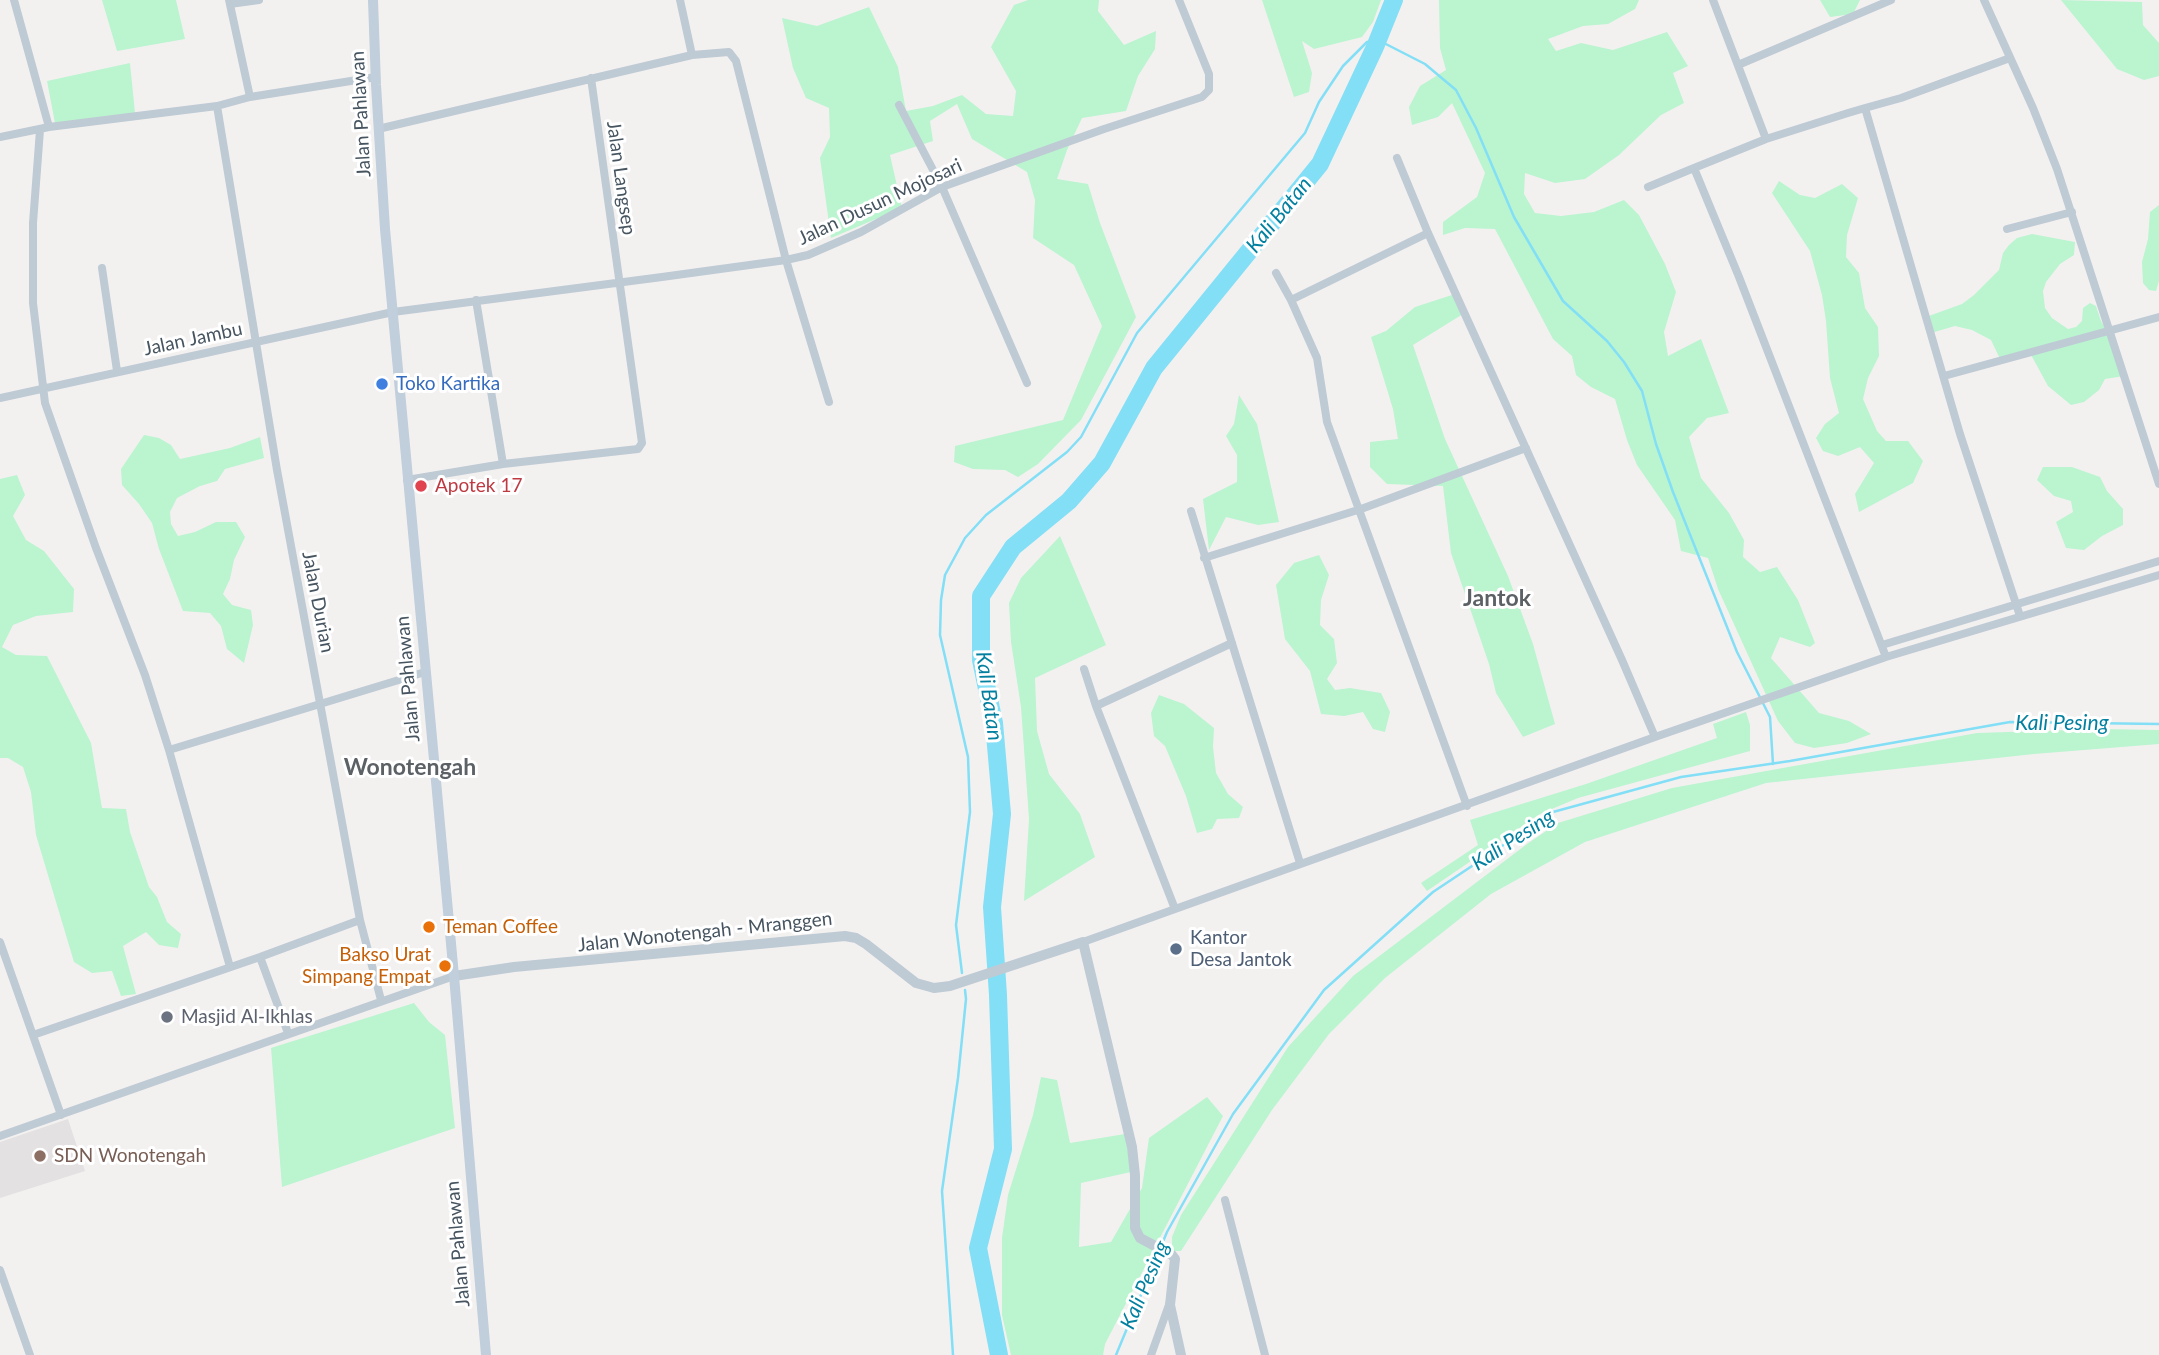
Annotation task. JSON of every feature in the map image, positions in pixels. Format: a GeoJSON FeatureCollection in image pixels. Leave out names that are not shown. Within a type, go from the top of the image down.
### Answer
{"type":"FeatureCollection","features":[{"type":"Feature","properties":{"kind":"main road","name":"Jalan Pahlawan"},"geometry":{"type":"LineString","coordinates":[[373,0],[378,129],[407,480],[454,976],[486,1355]]}},
{"type":"Feature","properties":{"kind":"street"},"geometry":{"type":"LineString","coordinates":[[14,0],[45,129],[36,171],[33,303],[43,387],[58,444],[145,675],[169,750],[229,967]]}},
{"type":"Feature","properties":{"kind":"street"},"geometry":{"type":"LineString","coordinates":[[250,97],[230,2],[259,0]]}},
{"type":"Feature","properties":{"kind":"street"},"geometry":{"type":"LineString","coordinates":[[680,0],[692,55]]}},
{"type":"Feature","properties":{"kind":"street","name":"Jalan Dusun Mojosari"},"geometry":{"type":"LineString","coordinates":[[393,312],[786,260],[833,245],[942,187],[1203,95],[1209,90],[1209,74],[1179,0]]}},
{"type":"Feature","properties":{"kind":"street"},"geometry":{"type":"LineString","coordinates":[[1713,0],[1766,139]]}},
{"type":"Feature","properties":{"kind":"street"},"geometry":{"type":"LineString","coordinates":[[1738,65],[1891,0]]}},
{"type":"Feature","properties":{"kind":"street"},"geometry":{"type":"LineString","coordinates":[[1984,0],[2033,108],[2072,212],[2159,484]]}},
{"type":"Feature","properties":{"kind":"street"},"geometry":{"type":"LineString","coordinates":[[378,129],[692,55],[724,51],[733,55],[786,260],[829,402]]}},
{"type":"Feature","properties":{"kind":"street"},"geometry":{"type":"LineString","coordinates":[[1648,187],[1766,139],[2010,58]]}},
{"type":"Feature","properties":{"kind":"street"},"geometry":{"type":"LineString","coordinates":[[0,137],[217,106],[250,97],[376,77]]}},
{"type":"Feature","properties":{"kind":"street","name":"Jalan Langsep"},"geometry":{"type":"LineString","coordinates":[[503,464],[638,449],[642,443],[591,78]]}},
{"type":"Feature","properties":{"kind":"street"},"geometry":{"type":"LineString","coordinates":[[900,105],[942,187],[1027,383]]}},
{"type":"Feature","properties":{"kind":"street","name":"Jalan Durian"},"geometry":{"type":"LineString","coordinates":[[217,106],[277,470],[360,920],[381,1000]]}},
{"type":"Feature","properties":{"kind":"street"},"geometry":{"type":"LineString","coordinates":[[1865,108],[1960,434],[2020,616]]}},
{"type":"Feature","properties":{"kind":"street"},"geometry":{"type":"LineString","coordinates":[[1397,158],[1428,233],[1655,737]]}},
{"type":"Feature","properties":{"kind":"street"},"geometry":{"type":"LineString","coordinates":[[1694,168],[1740,277],[1886,657]]}},
{"type":"Feature","properties":{"kind":"street"},"geometry":{"type":"LineString","coordinates":[[2007,229],[2072,212]]}},
{"type":"Feature","properties":{"kind":"street"},"geometry":{"type":"LineString","coordinates":[[1291,300],[1428,233]]}},
{"type":"Feature","properties":{"kind":"street"},"geometry":{"type":"LineString","coordinates":[[102,268],[117,371]]}},
{"type":"Feature","properties":{"kind":"street"},"geometry":{"type":"LineString","coordinates":[[1276,273],[1317,358],[1327,422],[1361,509],[1467,806]]}},
{"type":"Feature","properties":{"kind":"street"},"geometry":{"type":"LineString","coordinates":[[407,480],[503,464],[476,300]]}},
{"type":"Feature","properties":{"kind":"street","name":"Jalan Jambu"},"geometry":{"type":"LineString","coordinates":[[0,398],[393,312]]}},
{"type":"Feature","properties":{"kind":"street"},"geometry":{"type":"LineString","coordinates":[[1944,376],[2159,317]]}},
{"type":"Feature","properties":{"kind":"street"},"geometry":{"type":"LineString","coordinates":[[1204,558],[1361,509],[1526,448]]}},
{"type":"Feature","properties":{"kind":"street"},"geometry":{"type":"LineString","coordinates":[[1191,511],[1300,863]]}},
{"type":"Feature","properties":{"kind":"street"},"geometry":{"type":"LineString","coordinates":[[1882,645],[2159,561]]}},
{"type":"Feature","properties":{"kind":"street"},"geometry":{"type":"LineString","coordinates":[[1151,1355],[1170,1301],[1175,1259],[1162,1249],[1144,1241],[1136,1233],[1132,1147],[1083,942],[1762,699],[1886,657],[2159,575]]}},
{"type":"Feature","properties":{"kind":"street"},"geometry":{"type":"LineString","coordinates":[[1096,706],[1232,643]]}},
{"type":"Feature","properties":{"kind":"street"},"geometry":{"type":"LineString","coordinates":[[1084,669],[1175,909]]}},
{"type":"Feature","properties":{"kind":"street"},"geometry":{"type":"LineString","coordinates":[[169,750],[425,672]]}},
{"type":"Feature","properties":{"kind":"street"},"geometry":{"type":"LineString","coordinates":[[33,1035],[360,920]]}},
{"type":"Feature","properties":{"kind":"street","name":"Jalan Wonotengah - Mranggen"},"geometry":{"type":"LineString","coordinates":[[454,976],[514,967],[845,936],[866,944],[916,983],[926,987],[950,986],[1083,942]]}},
{"type":"Feature","properties":{"kind":"street"},"geometry":{"type":"LineString","coordinates":[[0,942],[61,1115]]}},
{"type":"Feature","properties":{"kind":"street"},"geometry":{"type":"LineString","coordinates":[[260,957],[288,1033]]}},
{"type":"Feature","properties":{"kind":"street"},"geometry":{"type":"LineString","coordinates":[[0,974],[9,970]]}},
{"type":"Feature","properties":{"kind":"street"},"geometry":{"type":"LineString","coordinates":[[0,1136],[454,976]]}},
{"type":"Feature","properties":{"kind":"street"},"geometry":{"type":"LineString","coordinates":[[1226,1199],[1265,1355]]}},
{"type":"Feature","properties":{"kind":"street"},"geometry":{"type":"LineString","coordinates":[[0,1270],[30,1355]]}},
{"type":"Feature","properties":{"kind":"street"},"geometry":{"type":"LineString","coordinates":[[1170,1301],[1181,1355]]}},
{"type":"Feature","properties":{"kind":"shaded area","name":"SDN Wonotengah"},"geometry":{"type":"Polygon","coordinates":[[[68,1119],[85,1171],[0,1198],[0,1142],[68,1119]]]}},
{"type":"Feature","properties":{"kind":"green space"},"geometry":{"type":"Polygon","coordinates":[[[102,0],[176,0],[185,39],[117,51],[102,0]]]}},
{"type":"Feature","properties":{"kind":"green space"},"geometry":{"type":"Polygon","coordinates":[[[1028,0],[1099,0],[1098,11],[1124,45],[1156,31],[1155,49],[1138,76],[1126,111],[1082,118],[1057,179],[1088,184],[1136,317],[1081,420],[1038,464],[1018,477],[1005,470],[973,469],[954,462],[955,446],[1063,420],[1102,326],[1074,265],[1033,238],[1035,200],[1027,172],[972,139],[957,104],[930,121],[933,141],[890,155],[902,208],[831,238],[820,158],[830,137],[829,108],[806,98],[793,68],[782,18],[817,26],[869,7],[898,67],[906,111],[933,106],[962,95],[986,114],[1013,116],[1016,91],[991,47],[1014,5],[1028,0]]]}},
{"type":"Feature","properties":{"kind":"green space"},"geometry":{"type":"Polygon","coordinates":[[[1262,0],[1381,0],[1373,22],[1362,37],[1314,49],[1302,41],[1312,73],[1309,92],[1294,97],[1262,0]]]}},
{"type":"Feature","properties":{"kind":"green space"},"geometry":{"type":"Polygon","coordinates":[[[1439,0],[1639,0],[1635,9],[1608,24],[1583,26],[1548,39],[1556,51],[1581,43],[1613,50],[1667,32],[1688,66],[1673,73],[1684,103],[1661,115],[1619,155],[1585,179],[1555,183],[1525,173],[1524,194],[1535,213],[1561,216],[1594,212],[1624,200],[1639,215],[1665,264],[1676,292],[1664,332],[1668,356],[1701,339],[1729,413],[1707,418],[1689,437],[1701,478],[1729,513],[1744,540],[1743,557],[1760,572],[1777,567],[1798,600],[1815,643],[1810,647],[1780,637],[1771,658],[1819,713],[1849,721],[1871,734],[1847,743],[1814,748],[1795,743],[1778,721],[1718,589],[1708,558],[1681,551],[1675,520],[1637,465],[1615,399],[1591,387],[1576,375],[1572,356],[1553,339],[1495,229],[1465,228],[1443,235],[1443,222],[1477,197],[1485,173],[1452,103],[1438,117],[1412,125],[1409,107],[1420,86],[1446,70],[1440,48],[1439,0]]]}},
{"type":"Feature","properties":{"kind":"green space"},"geometry":{"type":"Polygon","coordinates":[[[1820,0],[1860,0],[1853,14],[1830,17],[1820,0]]]}},
{"type":"Feature","properties":{"kind":"green space"},"geometry":{"type":"Polygon","coordinates":[[[2061,0],[2142,2],[2143,25],[2159,43],[2159,76],[2144,80],[2117,69],[2061,0]]]}},
{"type":"Feature","properties":{"kind":"green space"},"geometry":{"type":"Polygon","coordinates":[[[130,63],[135,113],[55,123],[47,81],[130,63]]]}},
{"type":"Feature","properties":{"kind":"green space"},"geometry":{"type":"Polygon","coordinates":[[[1779,181],[1800,195],[1815,198],[1842,184],[1858,198],[1847,235],[1846,257],[1859,273],[1865,308],[1878,327],[1879,356],[1868,378],[1863,399],[1877,431],[1886,441],[1908,441],[1923,461],[1913,483],[1859,512],[1855,494],[1874,463],[1860,447],[1838,456],[1823,451],[1816,438],[1825,424],[1839,413],[1830,378],[1826,321],[1810,251],[1772,193],[1779,181]]]}},
{"type":"Feature","properties":{"kind":"green space"},"geometry":{"type":"Polygon","coordinates":[[[2159,205],[2159,281],[2156,291],[2149,290],[2143,283],[2142,262],[2148,239],[2150,212],[2159,205]]]}},
{"type":"Feature","properties":{"kind":"green space"},"geometry":{"type":"Polygon","coordinates":[[[2032,234],[2075,242],[2074,255],[2060,264],[2046,282],[2043,291],[2045,308],[2052,318],[2068,329],[2076,327],[2082,321],[2083,308],[2090,303],[2096,306],[2113,342],[2124,376],[2105,379],[2099,390],[2084,402],[2071,405],[2048,386],[2030,353],[2001,361],[1991,340],[1972,330],[1955,326],[1931,333],[1926,317],[1962,304],[1974,295],[1999,270],[2003,253],[2009,245],[2017,238],[2032,234]]]}},
{"type":"Feature","properties":{"kind":"green space"},"geometry":{"type":"Polygon","coordinates":[[[1455,294],[1463,314],[1413,345],[1445,439],[1508,576],[1533,644],[1555,724],[1523,737],[1496,693],[1489,664],[1451,553],[1443,486],[1387,484],[1370,467],[1370,442],[1398,439],[1393,409],[1371,337],[1386,331],[1415,307],[1455,294]]]}},
{"type":"Feature","properties":{"kind":"green space"},"geometry":{"type":"Polygon","coordinates":[[[1239,395],[1257,424],[1279,522],[1258,525],[1226,517],[1209,550],[1203,499],[1237,482],[1237,455],[1226,436],[1234,424],[1239,395]]]}},
{"type":"Feature","properties":{"kind":"green space"},"geometry":{"type":"Polygon","coordinates":[[[144,435],[159,438],[171,445],[180,459],[230,448],[260,437],[264,458],[225,469],[217,481],[177,498],[170,512],[171,524],[178,536],[195,532],[216,522],[236,522],[245,537],[223,594],[232,605],[251,610],[253,625],[244,663],[227,649],[221,626],[210,613],[183,611],[152,523],[122,485],[121,469],[144,435]]]}},
{"type":"Feature","properties":{"kind":"green space"},"geometry":{"type":"Polygon","coordinates":[[[2043,467],[2072,467],[2100,477],[2107,491],[2123,509],[2123,525],[2084,550],[2066,548],[2056,522],[2073,512],[2071,501],[2054,496],[2037,480],[2043,467]]]}},
{"type":"Feature","properties":{"kind":"green space"},"geometry":{"type":"Polygon","coordinates":[[[17,475],[25,495],[13,516],[26,540],[44,551],[74,589],[73,612],[36,616],[13,625],[2,647],[16,655],[47,656],[91,743],[102,808],[126,809],[130,832],[149,887],[157,897],[167,922],[181,934],[178,948],[159,945],[146,932],[123,946],[136,994],[121,996],[112,971],[92,973],[74,962],[36,835],[31,792],[23,767],[8,758],[0,758],[0,479],[17,475]]]}},
{"type":"Feature","properties":{"kind":"green space"},"geometry":{"type":"Polygon","coordinates":[[[1060,536],[1106,645],[1035,678],[1037,731],[1049,774],[1080,814],[1095,857],[1024,901],[1029,819],[1021,707],[1011,642],[1009,603],[1021,578],[1060,536]]]}},
{"type":"Feature","properties":{"kind":"green space"},"geometry":{"type":"Polygon","coordinates":[[[1319,555],[1329,575],[1321,600],[1320,625],[1334,639],[1337,663],[1327,679],[1335,690],[1350,688],[1381,693],[1390,712],[1385,732],[1373,729],[1363,712],[1344,716],[1321,714],[1310,671],[1285,639],[1276,585],[1294,563],[1319,555]]]}},
{"type":"Feature","properties":{"kind":"green space"},"geometry":{"type":"Polygon","coordinates":[[[1159,695],[1184,704],[1214,728],[1216,773],[1228,794],[1243,807],[1239,818],[1217,819],[1212,829],[1197,833],[1186,796],[1165,746],[1154,736],[1151,713],[1159,695]]]}},
{"type":"Feature","properties":{"kind":"green space"},"geometry":{"type":"Polygon","coordinates":[[[1746,712],[1750,725],[1750,751],[1578,798],[1540,814],[1427,891],[1421,883],[1478,845],[1470,820],[1586,784],[1717,738],[1713,724],[1746,712]]]}},
{"type":"Feature","properties":{"kind":"green space"},"geometry":{"type":"Polygon","coordinates":[[[2159,730],[2159,744],[2034,754],[1766,783],[1585,842],[1491,894],[1385,978],[1329,1034],[1272,1110],[1181,1251],[1172,1251],[1172,1237],[1181,1215],[1288,1047],[1353,976],[1558,823],[1672,788],[1977,733],[2159,730]]]}},
{"type":"Feature","properties":{"kind":"green space"},"geometry":{"type":"Polygon","coordinates":[[[414,1003],[429,1022],[445,1035],[455,1128],[282,1187],[271,1048],[414,1003]]]}},
{"type":"Feature","properties":{"kind":"green space"},"geometry":{"type":"Polygon","coordinates":[[[1041,1077],[1057,1080],[1070,1143],[1125,1134],[1131,1172],[1081,1183],[1079,1247],[1111,1242],[1142,1188],[1149,1138],[1207,1097],[1223,1116],[1105,1344],[1103,1355],[1011,1355],[1002,1315],[1002,1238],[1008,1195],[1033,1115],[1041,1077]]]}},
{"type":"Feature","properties":{"kind":"waterway","name":"Kali Batan"},"geometry":{"type":"LineString","coordinates":[[999,1355],[978,1248],[1003,1149],[992,907],[1002,814],[994,723],[981,660],[981,596],[1013,547],[1069,501],[1102,463],[1154,368],[1320,164],[1394,0]]}},
{"type":"Feature","properties":{"kind":"waterway"},"geometry":{"type":"LineString","coordinates":[[962,973],[956,925],[970,812],[968,757],[940,635],[945,575],[965,538],[986,515],[1067,452],[1081,437],[1137,333],[1305,133],[1319,102],[1343,66],[1367,42],[1378,40],[1425,64],[1456,90],[1476,128],[1514,217],[1563,301],[1607,341],[1642,391],[1656,444],[1673,492],[1737,652],[1770,717],[1773,764]]}},
{"type":"Feature","properties":{"kind":"waterway","name":"Kali Pesing"},"geometry":{"type":"LineString","coordinates":[[1116,1355],[1167,1232],[1233,1114],[1324,990],[1433,892],[1553,812],[1681,777],[1790,761],[2010,722],[2159,724]]}},
{"type":"Feature","properties":{"kind":"waterway"},"geometry":{"type":"LineString","coordinates":[[953,1355],[942,1191],[958,1078],[965,990]]}},
{"type":"Feature","properties":{"kind":"place","name":"Toko Kartika"},"geometry":{"type":"Point","coordinates":[382,384]}},
{"type":"Feature","properties":{"kind":"place","name":"Apotek 17"},"geometry":{"type":"Point","coordinates":[421,486]}},
{"type":"Feature","properties":{"kind":"place","name":"Teman Coffee"},"geometry":{"type":"Point","coordinates":[429,927]}},
{"type":"Feature","properties":{"kind":"place","name":"Kantor Desa Jantok"},"geometry":{"type":"Point","coordinates":[1176,949]}},
{"type":"Feature","properties":{"kind":"place","name":"Bakso Urat Simpang Empat"},"geometry":{"type":"Point","coordinates":[445,966]}},
{"type":"Feature","properties":{"kind":"place","name":"Masjid Al-Ikhlas"},"geometry":{"type":"Point","coordinates":[167,1017]}},
{"type":"Feature","properties":{"kind":"place","name":"SDN Wonotengah"},"geometry":{"type":"Point","coordinates":[40,1156]}},
{"type":"Feature","properties":{"kind":"district","name":"Jantok"},"geometry":{"type":"Point","coordinates":[1497,599]}},
{"type":"Feature","properties":{"kind":"district","name":"Wonotengah"},"geometry":{"type":"Point","coordinates":[410,768]}}]}
